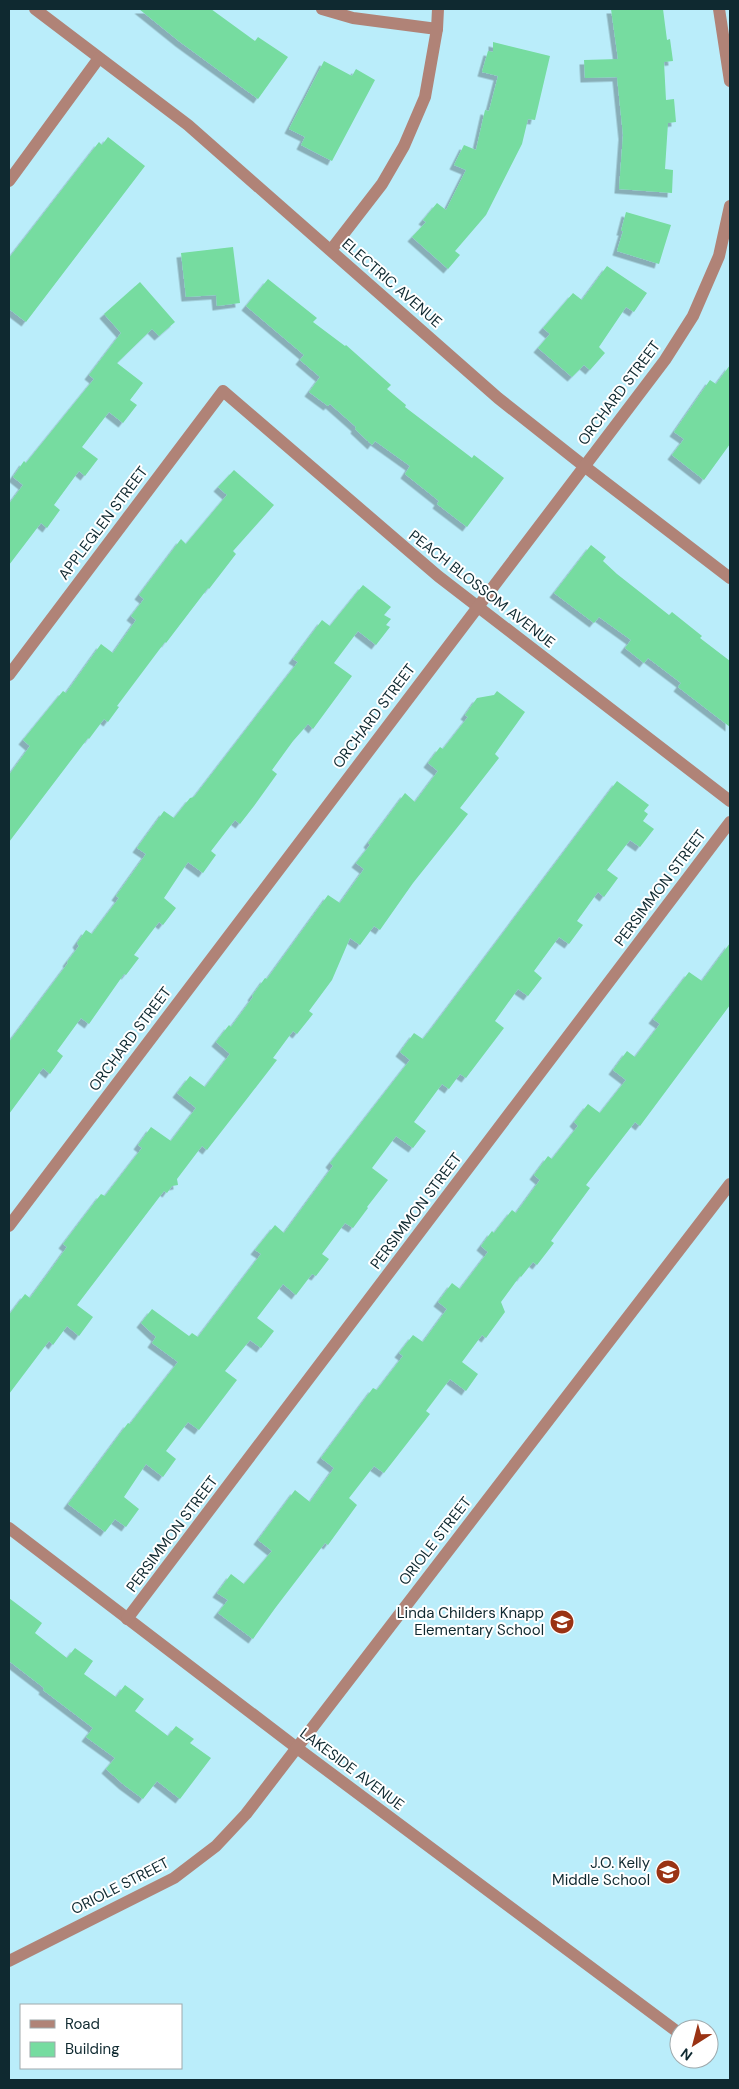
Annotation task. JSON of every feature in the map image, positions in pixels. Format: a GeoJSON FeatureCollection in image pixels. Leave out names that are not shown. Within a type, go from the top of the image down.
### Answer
{"type":"FeatureCollection","features":[{"type":"Feature","properties":{"kind":"street","name":"ELECTRIC AVENUE"},"geometry":{"type":"LineString","coordinates":[[35,9],[188,125],[498,398],[730,578]]}},
{"type":"Feature","properties":{"kind":"street"},"geometry":{"type":"LineString","coordinates":[[322,9],[354,18],[437,29]]}},
{"type":"Feature","properties":{"kind":"street"},"geometry":{"type":"LineString","coordinates":[[330,250],[382,184],[404,146],[425,97],[437,29],[438,9]]}},
{"type":"Feature","properties":{"kind":"street"},"geometry":{"type":"LineString","coordinates":[[719,9],[730,81]]}},
{"type":"Feature","properties":{"kind":"street"},"geometry":{"type":"LineString","coordinates":[[9,181],[99,58]]}},
{"type":"Feature","properties":{"kind":"street","name":"ORCHARD STREET"},"geometry":{"type":"LineString","coordinates":[[9,1226],[666,360],[693,316],[719,256],[730,206]]}},
{"type":"Feature","properties":{"kind":"street","name":"PEACH BLOSSOM AVENUE"},"geometry":{"type":"LineString","coordinates":[[223,391],[401,546],[477,607],[730,800]]}},
{"type":"Feature","properties":{"kind":"street","name":"APPLEGLEN STREET"},"geometry":{"type":"LineString","coordinates":[[9,675],[223,391]]}},
{"type":"Feature","properties":{"kind":"street","name":"PERSIMMON STREET"},"geometry":{"type":"LineString","coordinates":[[127,1619],[730,822]]}},
{"type":"Feature","properties":{"kind":"street","name":"ORIOLE STREET"},"geometry":{"type":"LineString","coordinates":[[9,1961],[174,1878],[216,1846],[228,1834],[246,1814],[297,1748],[730,1184]]}},
{"type":"Feature","properties":{"kind":"street","name":"LAKESIDE AVENUE"},"geometry":{"type":"LineString","coordinates":[[9,1528],[297,1748],[669,2026]]}},
{"type":"Feature","properties":{"kind":"building"},"geometry":{"type":"Polygon","coordinates":[[[139,9],[211,9],[255,41],[258,37],[288,57],[258,99],[180,42],[139,9]]]}},
{"type":"Feature","properties":{"kind":"building"},"geometry":{"type":"Polygon","coordinates":[[[611,9],[663,9],[667,40],[670,39],[673,61],[664,62],[666,100],[674,99],[676,122],[668,123],[665,169],[673,170],[672,193],[619,189],[623,135],[617,77],[585,78],[584,60],[618,59],[611,9]]]}},
{"type":"Feature","properties":{"kind":"building"},"geometry":{"type":"Polygon","coordinates":[[[493,42],[550,56],[535,120],[528,119],[522,144],[486,215],[455,251],[460,255],[448,269],[412,237],[426,222],[423,220],[437,203],[446,210],[466,170],[454,165],[464,145],[476,150],[485,110],[489,111],[498,76],[482,72],[488,51],[493,52],[493,42]]]}},
{"type":"Feature","properties":{"kind":"building"},"geometry":{"type":"Polygon","coordinates":[[[324,61],[352,76],[356,69],[375,80],[332,161],[301,145],[305,137],[289,129],[324,61]]]}},
{"type":"Feature","properties":{"kind":"building"},"geometry":{"type":"Polygon","coordinates":[[[108,137],[145,166],[26,322],[9,309],[9,258],[99,142],[102,145],[108,137]]]}},
{"type":"Feature","properties":{"kind":"building"},"geometry":{"type":"Polygon","coordinates":[[[626,212],[671,225],[659,264],[617,251],[626,212]]]}},
{"type":"Feature","properties":{"kind":"building"},"geometry":{"type":"Polygon","coordinates":[[[233,247],[240,303],[217,306],[216,295],[186,297],[181,253],[233,247]]]}},
{"type":"Feature","properties":{"kind":"building"},"geometry":{"type":"Polygon","coordinates":[[[607,266],[647,293],[634,312],[626,307],[599,347],[605,353],[590,370],[584,365],[572,377],[538,348],[550,334],[543,328],[573,293],[582,300],[607,266]]]}},
{"type":"Feature","properties":{"kind":"building"},"geometry":{"type":"Polygon","coordinates":[[[268,279],[317,318],[313,322],[346,345],[391,385],[387,389],[406,405],[405,407],[472,458],[474,455],[504,478],[467,527],[437,504],[439,501],[405,474],[410,466],[375,441],[372,445],[355,429],[356,427],[330,404],[328,406],[309,392],[320,377],[300,360],[304,355],[246,306],[268,279]]]}},
{"type":"Feature","properties":{"kind":"building"},"geometry":{"type":"Polygon","coordinates":[[[140,282],[175,322],[159,336],[152,329],[117,363],[143,383],[130,400],[137,405],[123,423],[109,412],[82,447],[98,459],[85,476],[79,471],[54,505],[60,510],[47,528],[41,523],[9,565],[9,504],[23,485],[13,477],[24,461],[26,463],[94,379],[89,375],[121,333],[104,314],[140,282]]]}},
{"type":"Feature","properties":{"kind":"building"},"geometry":{"type":"Polygon","coordinates":[[[730,365],[730,444],[704,480],[672,455],[684,439],[674,432],[710,380],[716,384],[730,365]]]}},
{"type":"Feature","properties":{"kind":"building"},"geometry":{"type":"Polygon","coordinates":[[[234,470],[274,505],[233,551],[236,554],[165,642],[117,706],[119,707],[108,722],[104,719],[88,738],[9,842],[9,775],[30,746],[23,740],[63,691],[66,693],[101,644],[113,653],[136,620],[131,616],[144,599],[139,595],[181,539],[186,544],[227,495],[218,487],[234,470]]]}},
{"type":"Feature","properties":{"kind":"building"},"geometry":{"type":"Polygon","coordinates":[[[591,545],[606,557],[603,561],[617,574],[669,615],[672,612],[702,636],[700,638],[730,661],[730,727],[678,687],[681,683],[648,658],[644,663],[625,648],[631,640],[599,617],[594,623],[554,593],[591,545]]]}},
{"type":"Feature","properties":{"kind":"building"},"geometry":{"type":"Polygon","coordinates":[[[363,585],[391,607],[384,615],[391,619],[386,625],[390,627],[376,645],[358,631],[334,663],[352,676],[313,729],[308,724],[293,741],[272,770],[277,774],[254,806],[240,824],[235,820],[211,851],[216,855],[203,873],[188,862],[164,898],[176,908],[163,925],[159,922],[134,955],[139,958],[126,975],[124,974],[89,1024],[81,1018],[57,1051],[63,1056],[50,1074],[43,1068],[9,1114],[9,1042],[68,963],[79,946],[77,943],[86,930],[92,934],[119,898],[116,896],[146,854],[137,848],[164,811],[174,818],[190,798],[194,797],[298,662],[293,659],[322,620],[330,626],[363,585]]]}},
{"type":"Feature","properties":{"kind":"building"},"geometry":{"type":"Polygon","coordinates":[[[497,691],[525,712],[495,754],[499,758],[460,808],[468,814],[413,883],[380,930],[374,926],[360,945],[350,938],[332,980],[309,1011],[313,1014],[297,1034],[293,1031],[273,1058],[277,1060],[207,1150],[202,1146],[177,1179],[178,1185],[172,1186],[167,1193],[164,1191],[77,1305],[93,1317],[79,1336],[67,1326],[53,1345],[49,1341],[9,1394],[9,1315],[25,1294],[30,1298],[67,1247],[63,1244],[101,1194],[105,1196],[142,1148],[138,1145],[151,1127],[171,1141],[196,1108],[177,1093],[190,1076],[205,1087],[230,1054],[216,1042],[229,1025],[231,1027],[265,978],[267,979],[328,895],[340,903],[364,869],[356,863],[370,845],[368,843],[405,793],[415,802],[438,771],[428,763],[440,747],[443,749],[468,717],[465,715],[477,698],[494,695],[497,691]]]}},
{"type":"Feature","properties":{"kind":"building"},"geometry":{"type":"Polygon","coordinates":[[[617,781],[649,805],[644,811],[648,814],[643,821],[654,829],[640,847],[630,840],[607,870],[618,878],[604,897],[598,892],[577,921],[583,925],[569,944],[559,937],[534,971],[542,978],[528,996],[518,989],[495,1021],[504,1028],[466,1078],[460,1074],[449,1089],[442,1084],[414,1122],[426,1131],[413,1148],[396,1136],[372,1168],[388,1180],[368,1208],[353,1228],[345,1223],[322,1254],[329,1259],[316,1276],[312,1274],[296,1295],[283,1284],[257,1318],[274,1331],[261,1348],[250,1340],[225,1371],[237,1380],[199,1430],[188,1422],[166,1451],[176,1459],[163,1477],[146,1464],[124,1497],[139,1509],[126,1527],[115,1519],[105,1532],[68,1504],[128,1423],[130,1424],[178,1362],[152,1343],[156,1337],[141,1323],[152,1309],[189,1336],[192,1333],[198,1337],[261,1254],[255,1250],[275,1225],[284,1233],[333,1166],[330,1163],[410,1060],[400,1052],[414,1033],[423,1039],[617,781]]]}},
{"type":"Feature","properties":{"kind":"building"},"geometry":{"type":"Polygon","coordinates":[[[730,943],[730,1005],[640,1126],[635,1122],[586,1185],[590,1188],[551,1241],[554,1243],[537,1265],[533,1262],[520,1276],[501,1302],[505,1312],[486,1338],[482,1335],[462,1362],[478,1374],[466,1391],[450,1379],[426,1411],[430,1414],[384,1473],[374,1466],[349,1498],[357,1505],[328,1545],[325,1543],[253,1639],[218,1613],[228,1600],[217,1593],[231,1574],[244,1584],[272,1551],[258,1540],[295,1490],[310,1502],[334,1468],[321,1458],[373,1388],[377,1390],[403,1356],[399,1353],[413,1335],[423,1342],[447,1309],[438,1302],[452,1283],[460,1289],[488,1252],[481,1246],[512,1210],[516,1213],[540,1180],[534,1175],[548,1156],[552,1159],[578,1126],[574,1122],[588,1104],[600,1113],[626,1080],[613,1070],[627,1051],[635,1057],[660,1024],[653,1019],[689,972],[702,981],[730,943]]]}},
{"type":"Feature","properties":{"kind":"building"},"geometry":{"type":"Polygon","coordinates":[[[9,1598],[42,1623],[35,1633],[67,1658],[75,1648],[93,1661],[84,1674],[116,1697],[125,1685],[144,1699],[135,1711],[168,1736],[176,1726],[194,1739],[190,1743],[211,1758],[180,1799],[157,1781],[143,1799],[124,1785],[106,1769],[115,1758],[86,1737],[93,1728],[9,1661],[9,1598]]]}},
{"type":"Feature","properties":{"kind":"place","name":"Linda Childers Knapp Elementary School"},"geometry":{"type":"Point","coordinates":[562,1622]}},
{"type":"Feature","properties":{"kind":"place","name":"J.O. Kelly Middle School"},"geometry":{"type":"Point","coordinates":[668,1872]}}]}
